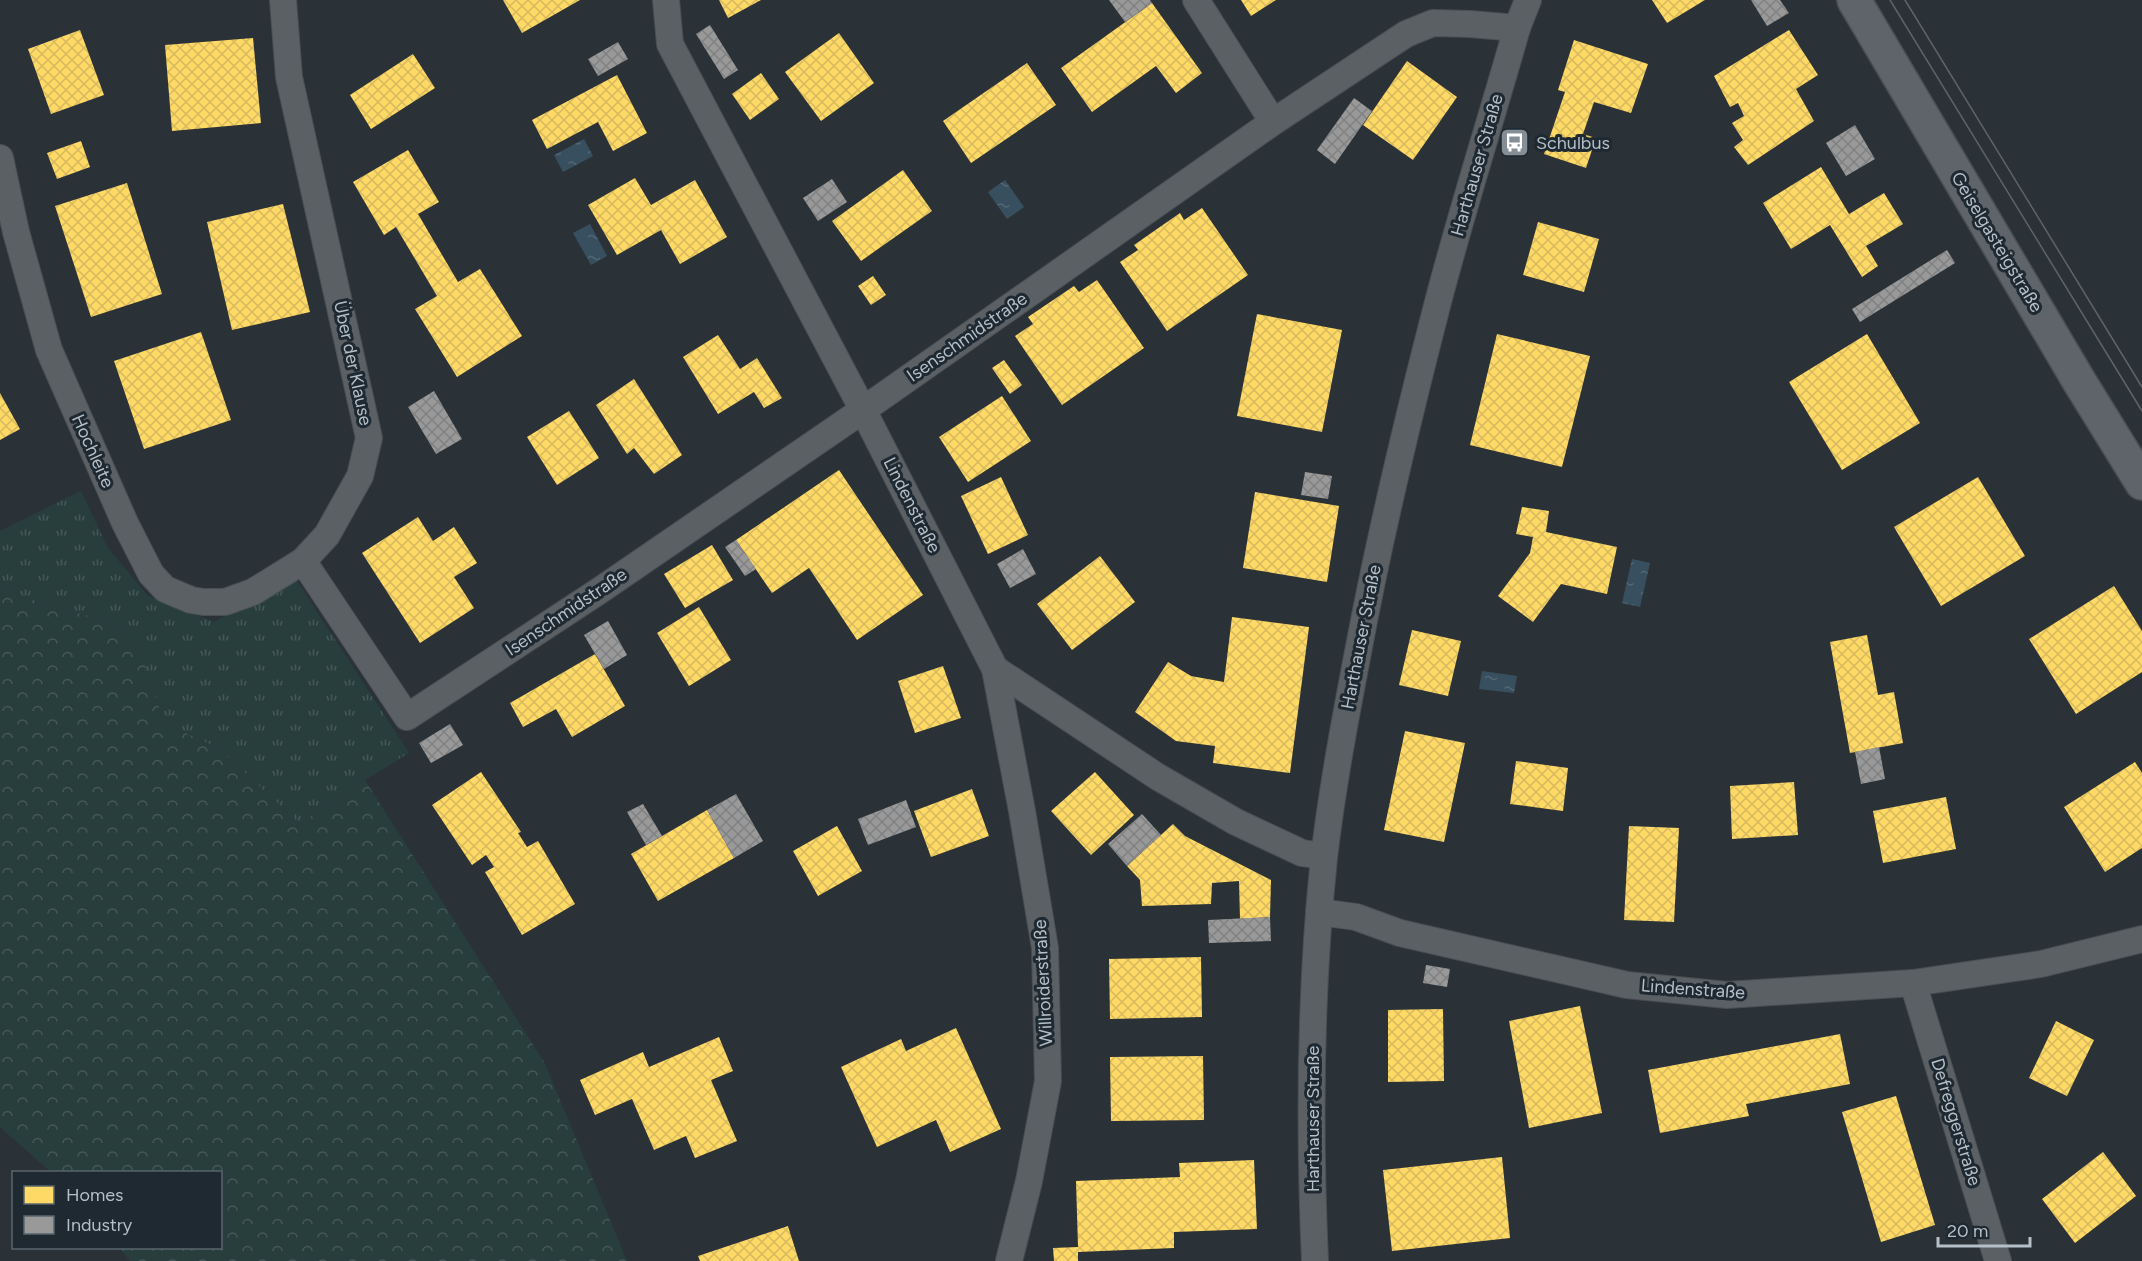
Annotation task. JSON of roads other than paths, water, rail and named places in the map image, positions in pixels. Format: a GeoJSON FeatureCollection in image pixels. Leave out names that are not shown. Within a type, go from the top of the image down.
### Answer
{"type":"FeatureCollection","features":[{"type":"Feature","properties":{"kind":"main road","name":"Geiselgasteigstraße"},"geometry":{"type":"LineString","coordinates":[[1854,0],[2079,381],[2142,483]]}},
{"type":"Feature","properties":{"kind":"street","name":"Über der Klause"},"geometry":{"type":"LineString","coordinates":[[284,0],[289,77],[369,438],[360,476],[327,535],[303,561]]}},
{"type":"Feature","properties":{"kind":"street","name":"Lindenstraße"},"geometry":{"type":"LineString","coordinates":[[666,0],[670,44],[863,410],[995,669],[1158,777],[1236,822],[1302,853],[1324,856]]}},
{"type":"Feature","properties":{"kind":"street"},"geometry":{"type":"LineString","coordinates":[[1196,0],[1273,122]]}},
{"type":"Feature","properties":{"kind":"street"},"geometry":{"type":"LineString","coordinates":[[1516,28],[1528,0]]}},
{"type":"Feature","properties":{"kind":"street","name":"Isenschmidstraße"},"geometry":{"type":"LineString","coordinates":[[303,561],[407,717],[599,591],[863,410],[1273,122],[1406,34],[1433,23],[1516,28]]}},
{"type":"Feature","properties":{"kind":"street","name":"Harthauser Straße"},"geometry":{"type":"LineString","coordinates":[[1315,1261],[1312,1190],[1312,1070],[1319,912],[1324,856],[1341,740],[1386,509],[1439,300],[1516,28]]}},
{"type":"Feature","properties":{"kind":"street","name":"Hochleite"},"geometry":{"type":"LineString","coordinates":[[0,158],[16,232],[50,350],[125,523],[152,574],[165,589],[181,597],[203,603],[225,602],[253,592],[303,561]]}},
{"type":"Feature","properties":{"kind":"street","name":"Willroiderstraße"},"geometry":{"type":"LineString","coordinates":[[995,669],[1045,948],[1048,1081],[1029,1181],[1009,1261]]}},
{"type":"Feature","properties":{"kind":"street","name":"Lindenstraße"},"geometry":{"type":"LineString","coordinates":[[1319,912],[1356,917],[1400,933],[1627,985],[1727,995],[1913,983],[2041,964],[2142,939]]}},
{"type":"Feature","properties":{"kind":"street","name":"Defreggerstraße"},"geometry":{"type":"LineString","coordinates":[[1913,983],[1998,1261]]}},
{"type":"Feature","properties":{"kind":"water"},"geometry":{"type":"Polygon","coordinates":[[[584,139],[593,156],[563,172],[554,155],[584,139]]]}},
{"type":"Feature","properties":{"kind":"water"},"geometry":{"type":"Polygon","coordinates":[[[1005,180],[1024,207],[1007,219],[988,192],[1005,180]]]}},
{"type":"Feature","properties":{"kind":"water"},"geometry":{"type":"Polygon","coordinates":[[[590,224],[607,256],[591,265],[573,233],[590,224]]]}},
{"type":"Feature","properties":{"kind":"water"},"geometry":{"type":"Polygon","coordinates":[[[1632,559],[1650,563],[1640,607],[1622,603],[1632,559]]]}},
{"type":"Feature","properties":{"kind":"water"},"geometry":{"type":"Polygon","coordinates":[[[1482,671],[1517,676],[1514,693],[1479,689],[1482,671]]]}},
{"type":"Feature","properties":{"kind":"tram line"},"geometry":{"type":"LineString","coordinates":[[1890,0],[2142,411]]}},
{"type":"Feature","properties":{"kind":"tram line"},"geometry":{"type":"LineString","coordinates":[[1905,0],[2142,387]]}},
{"type":"Feature","properties":{"kind":"place","name":"Schulbus"},"geometry":{"type":"Point","coordinates":[1515,143]}}]}
